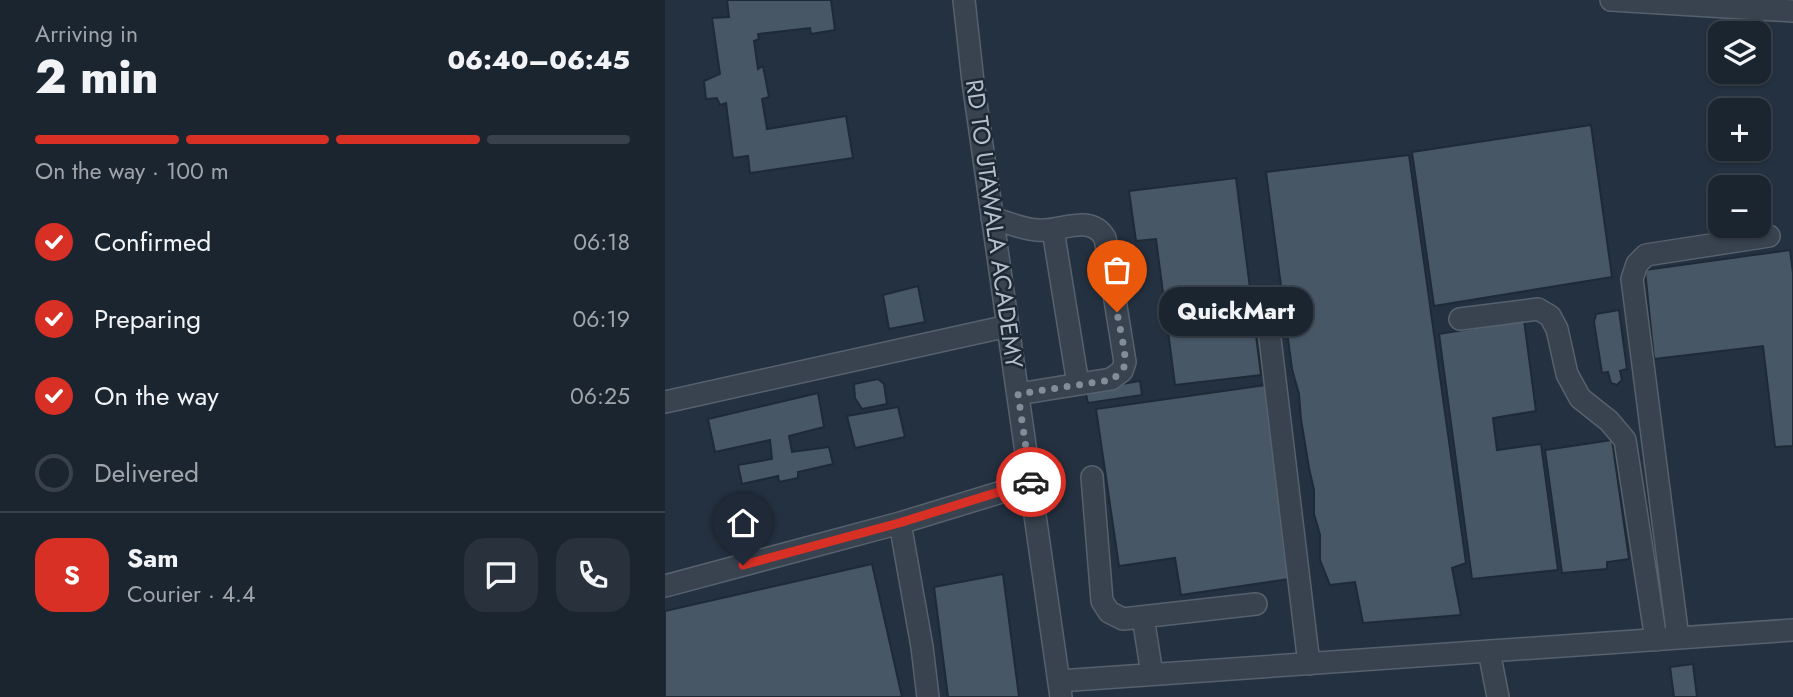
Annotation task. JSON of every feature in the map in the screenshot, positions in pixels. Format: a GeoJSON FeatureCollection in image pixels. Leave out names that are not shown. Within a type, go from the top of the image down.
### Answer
{"type":"FeatureCollection","features":[{"type":"Feature","properties":{"kind":"street","name":"RD TO UTAWALA ACADEMY"},"geometry":{"type":"LineString","coordinates":[[964,0],[973,82],[1060,689]]}},
{"type":"Feature","properties":{"kind":"street"},"geometry":{"type":"LineString","coordinates":[[1611,0],[1793,10]]}},
{"type":"Feature","properties":{"kind":"street"},"geometry":{"type":"LineString","coordinates":[[992,218],[1038,230],[1084,224],[1094,226],[1101,232],[1105,238],[1125,362],[1122,371],[1111,380],[1018,394]]}},
{"type":"Feature","properties":{"kind":"street"},"geometry":{"type":"LineString","coordinates":[[1053,230],[1078,384]]}},
{"type":"Feature","properties":{"kind":"street"},"geometry":{"type":"LineString","coordinates":[[1678,638],[1632,279],[1637,264],[1646,255],[1756,238]]}},
{"type":"Feature","properties":{"kind":"street"},"geometry":{"type":"LineString","coordinates":[[1265,297],[1309,664]]}},
{"type":"Feature","properties":{"kind":"street"},"geometry":{"type":"LineString","coordinates":[[1460,319],[1538,309],[1550,316],[1567,373],[1580,398],[1609,421],[1625,440],[1656,640]]}},
{"type":"Feature","properties":{"kind":"street"},"geometry":{"type":"LineString","coordinates":[[665,402],[1008,326]]}},
{"type":"Feature","properties":{"kind":"street"},"geometry":{"type":"LineString","coordinates":[[1091,477],[1102,601],[1109,612],[1123,619],[1255,604]]}},
{"type":"Feature","properties":{"kind":"street"},"geometry":{"type":"LineString","coordinates":[[665,586],[899,523],[1031,483]]}},
{"type":"Feature","properties":{"kind":"street"},"geometry":{"type":"LineString","coordinates":[[899,523],[922,647],[928,697]]}},
{"type":"Feature","properties":{"kind":"street"},"geometry":{"type":"LineString","coordinates":[[1143,617],[1152,674]]}},
{"type":"Feature","properties":{"kind":"street"},"geometry":{"type":"LineString","coordinates":[[1060,689],[1152,674],[1793,630]]}},
{"type":"Feature","properties":{"kind":"street"},"geometry":{"type":"LineString","coordinates":[[1489,651],[1498,697]]}},
{"type":"Feature","properties":{"kind":"building"},"geometry":{"type":"Polygon","coordinates":[[[727,0],[831,0],[835,30],[811,34],[810,28],[758,34],[759,39],[754,41],[758,69],[763,66],[769,97],[762,99],[767,129],[846,116],[853,158],[750,173],[748,156],[733,158],[726,103],[720,105],[717,98],[706,99],[704,81],[720,74],[712,18],[729,17],[727,0]]]}},
{"type":"Feature","properties":{"kind":"building"},"geometry":{"type":"Polygon","coordinates":[[[1591,125],[1612,277],[1434,306],[1412,152],[1591,125]]]}},
{"type":"Feature","properties":{"kind":"building"},"geometry":{"type":"Polygon","coordinates":[[[1409,155],[1466,563],[1452,568],[1461,615],[1363,623],[1355,582],[1330,585],[1320,560],[1320,535],[1314,514],[1314,490],[1299,394],[1292,369],[1266,172],[1409,155]]]}},
{"type":"Feature","properties":{"kind":"building"},"geometry":{"type":"Polygon","coordinates":[[[1236,178],[1261,375],[1175,385],[1156,239],[1136,241],[1129,191],[1236,178]]]}},
{"type":"Feature","properties":{"kind":"building"},"geometry":{"type":"Polygon","coordinates":[[[1790,250],[1793,273],[1793,446],[1775,447],[1763,346],[1654,359],[1645,270],[1790,250]]]}},
{"type":"Feature","properties":{"kind":"building"},"geometry":{"type":"Polygon","coordinates":[[[918,286],[925,322],[889,329],[883,295],[918,286]]]}},
{"type":"Feature","properties":{"kind":"building"},"geometry":{"type":"Polygon","coordinates":[[[1619,310],[1627,369],[1620,371],[1622,380],[1617,385],[1611,383],[1608,372],[1602,373],[1594,322],[1596,314],[1619,310]]]}},
{"type":"Feature","properties":{"kind":"building"},"geometry":{"type":"Polygon","coordinates":[[[1524,320],[1536,411],[1493,418],[1497,450],[1541,444],[1558,570],[1472,579],[1439,334],[1524,320]]]}},
{"type":"Feature","properties":{"kind":"building"},"geometry":{"type":"Polygon","coordinates":[[[878,379],[884,384],[887,404],[862,409],[855,398],[854,384],[878,379]]]}},
{"type":"Feature","properties":{"kind":"building"},"geometry":{"type":"Polygon","coordinates":[[[1140,381],[1142,395],[1088,403],[1085,390],[1140,381]]]}},
{"type":"Feature","properties":{"kind":"building"},"geometry":{"type":"Polygon","coordinates":[[[1266,385],[1296,578],[1181,595],[1175,558],[1119,566],[1096,409],[1266,385]]]}},
{"type":"Feature","properties":{"kind":"building"},"geometry":{"type":"Polygon","coordinates":[[[818,393],[824,427],[789,436],[792,452],[829,447],[833,464],[798,472],[798,478],[779,482],[778,476],[742,484],[738,465],[772,459],[770,440],[715,452],[708,419],[818,393]]]}},
{"type":"Feature","properties":{"kind":"building"},"geometry":{"type":"Polygon","coordinates":[[[898,407],[905,437],[855,448],[847,416],[898,407]]]}},
{"type":"Feature","properties":{"kind":"building"},"geometry":{"type":"Polygon","coordinates":[[[1612,440],[1629,559],[1607,562],[1607,569],[1562,573],[1545,450],[1612,440]]]}},
{"type":"Feature","properties":{"kind":"building"},"geometry":{"type":"Polygon","coordinates":[[[872,564],[902,697],[665,697],[665,611],[872,564]]]}},
{"type":"Feature","properties":{"kind":"building"},"geometry":{"type":"Polygon","coordinates":[[[1003,574],[1019,697],[948,697],[934,587],[1003,574]]]}},
{"type":"Feature","properties":{"kind":"building"},"geometry":{"type":"Polygon","coordinates":[[[1693,664],[1697,697],[1674,697],[1670,667],[1693,664]]]}},
{"type":"Feature","properties":{"kind":"way so far"},"geometry":{"type":"LineString","coordinates":[[1031,482],[1018,394],[1111,380],[1118,375],[1125,362],[1117,312]]}},
{"type":"Feature","properties":{"kind":"place","name":"QuickMart"},"geometry":{"type":"Point","coordinates":[1117,312]}},
{"type":"Feature","properties":{"kind":"route"},"geometry":{"type":"LineString","coordinates":[[743,565],[899,523],[1031,482]]}}]}
